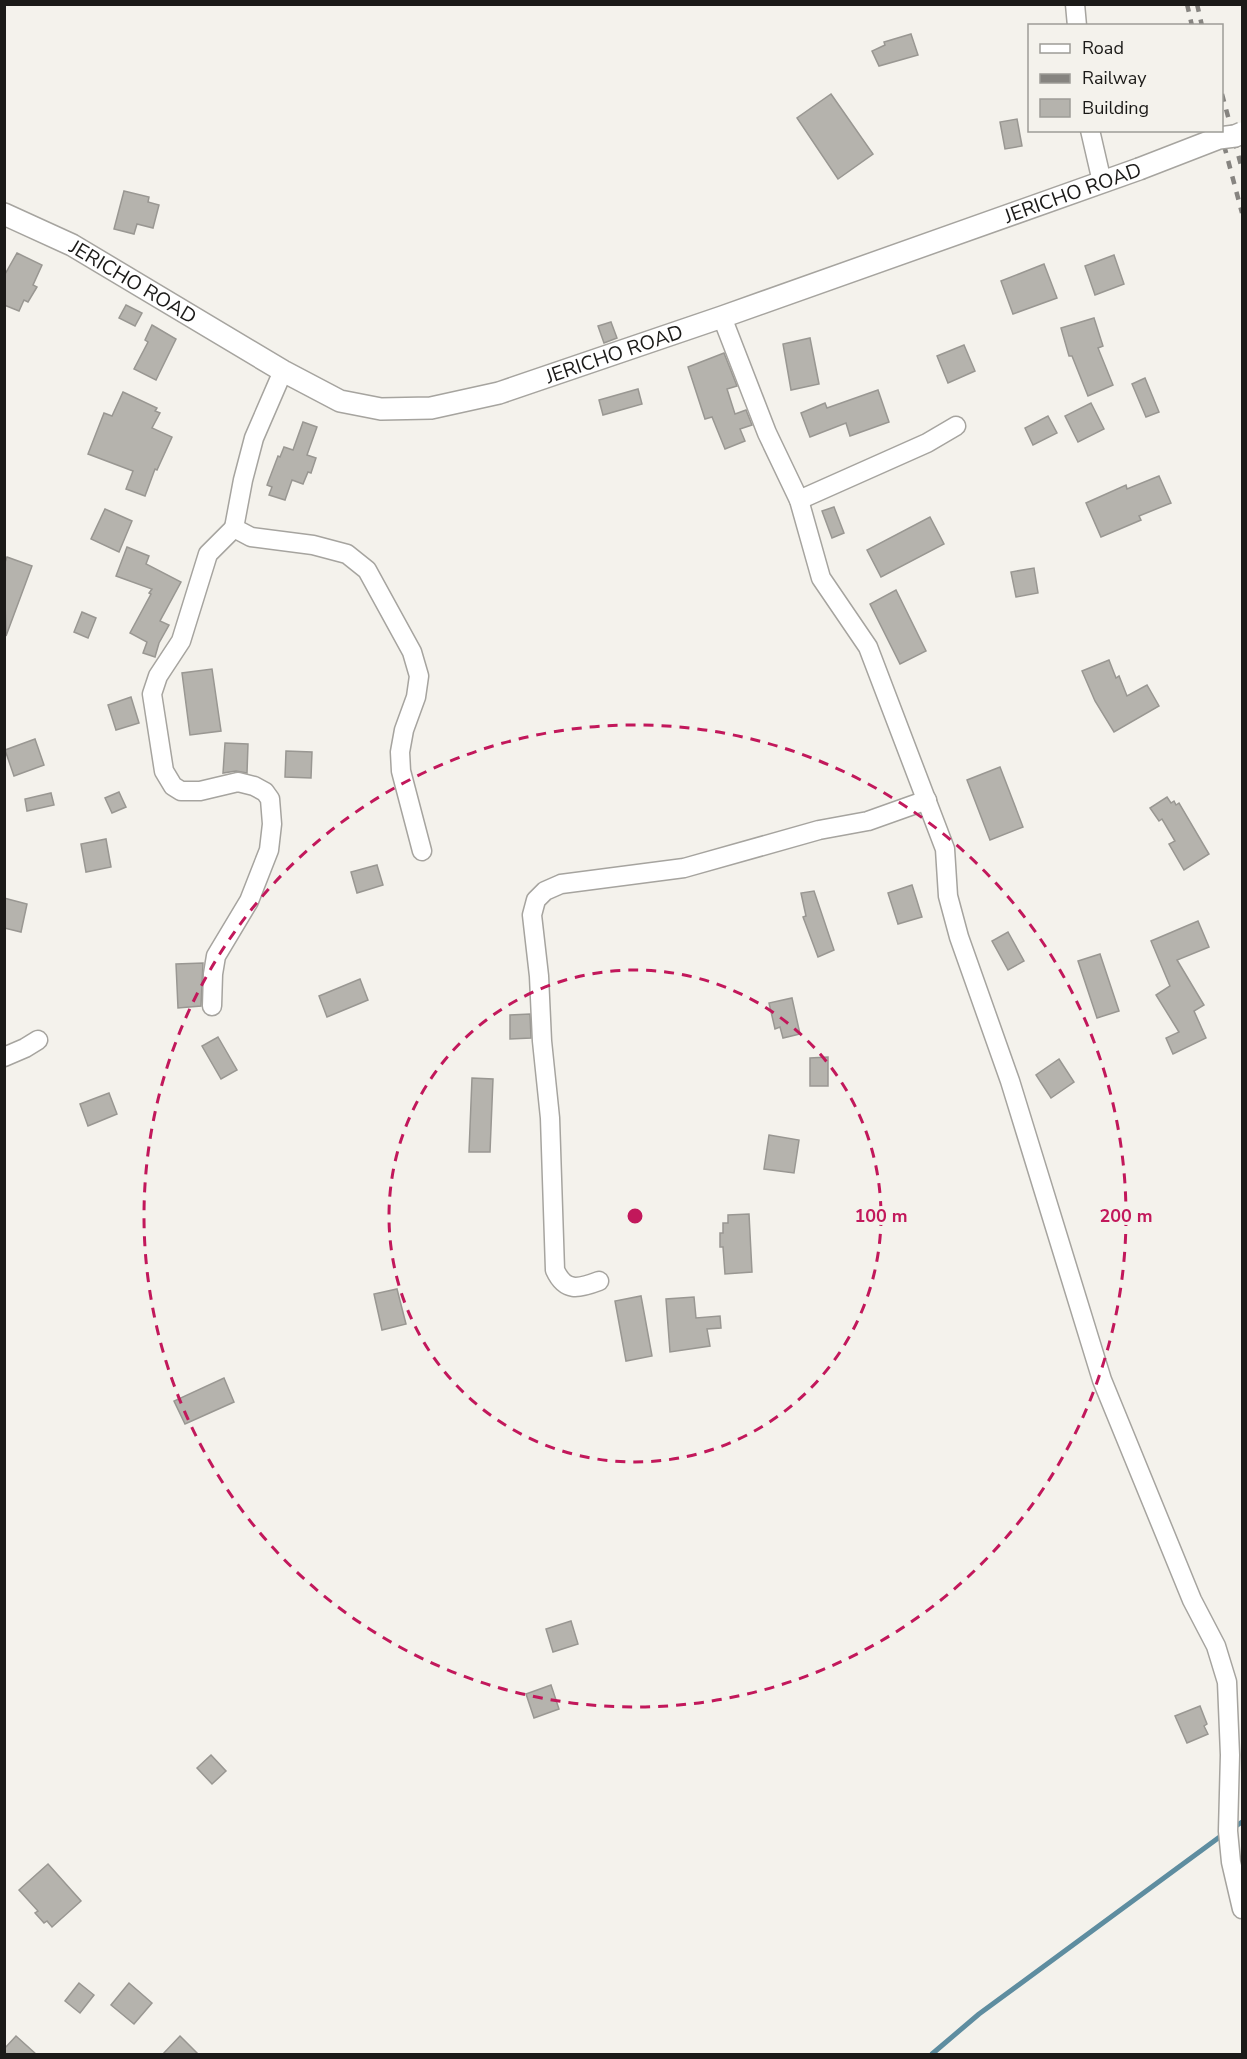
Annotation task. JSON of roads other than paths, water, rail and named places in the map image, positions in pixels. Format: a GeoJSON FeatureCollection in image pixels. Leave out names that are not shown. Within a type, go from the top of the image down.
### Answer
{"type":"FeatureCollection","features":[{"type":"Feature","properties":{"kind":"street"},"geometry":{"type":"LineString","coordinates":[[1075,4],[1077,24]]}},
{"type":"Feature","properties":{"kind":"street"},"geometry":{"type":"LineString","coordinates":[[1090,132],[1102,182]]}},
{"type":"Feature","properties":{"kind":"street","name":"JERICHO ROAD"},"geometry":{"type":"LineString","coordinates":[[4,214],[72,246],[283,370],[340,400],[381,409],[431,408],[499,393],[722,317],[1139,169],[1219,138],[1242,133]]}},
{"type":"Feature","properties":{"kind":"street"},"geometry":{"type":"LineString","coordinates":[[722,317],[767,433],[799,500],[821,578],[868,647],[927,800],[945,849],[948,896],[959,937],[1010,1081],[1102,1380],[1188,1589],[1216,1646],[1222,1664],[1227,1682],[1230,1755],[1228,1831],[1231,1862],[1242,1909]]}},
{"type":"Feature","properties":{"kind":"street"},"geometry":{"type":"LineString","coordinates":[[212,1006],[216,956],[249,901],[269,850],[272,824],[270,799],[265,792],[254,786],[238,782],[200,791],[181,791],[173,786],[164,771],[153,694],[158,676],[181,641],[208,554],[234,528],[254,438],[283,370]]}},
{"type":"Feature","properties":{"kind":"street"},"geometry":{"type":"LineString","coordinates":[[799,500],[826,486],[927,443],[956,426]]}},
{"type":"Feature","properties":{"kind":"street"},"geometry":{"type":"LineString","coordinates":[[234,528],[251,537],[313,545],[347,554],[368,570],[412,652],[419,676],[416,697],[404,730],[400,752],[401,771],[422,851]]}},
{"type":"Feature","properties":{"kind":"street"},"geometry":{"type":"LineString","coordinates":[[598,1281],[586,1286],[570,1287],[560,1282],[555,1270],[550,1118],[532,915],[536,900],[545,891],[561,884],[684,868],[819,830],[868,821],[927,800]]}},
{"type":"Feature","properties":{"kind":"street"},"geometry":{"type":"LineString","coordinates":[[4,1057],[38,1040]]}},
{"type":"Feature","properties":{"kind":"waterway"},"geometry":{"type":"LineString","coordinates":[[1233,1828],[1242,1822]]}},
{"type":"Feature","properties":{"kind":"waterway"},"geometry":{"type":"LineString","coordinates":[[932,2054],[979,2014],[1225,1833]]}},
{"type":"Feature","properties":{"kind":"railway"},"geometry":{"type":"LineString","coordinates":[[1187,4],[1192,24]]}},
{"type":"Feature","properties":{"kind":"railway"},"geometry":{"type":"LineString","coordinates":[[1197,4],[1202,24]]}},
{"type":"Feature","properties":{"kind":"railway"},"geometry":{"type":"LineString","coordinates":[[1223,98],[1242,169]]}},
{"type":"Feature","properties":{"kind":"railway"},"geometry":{"type":"LineString","coordinates":[[1221,132],[1242,213]]}}]}
